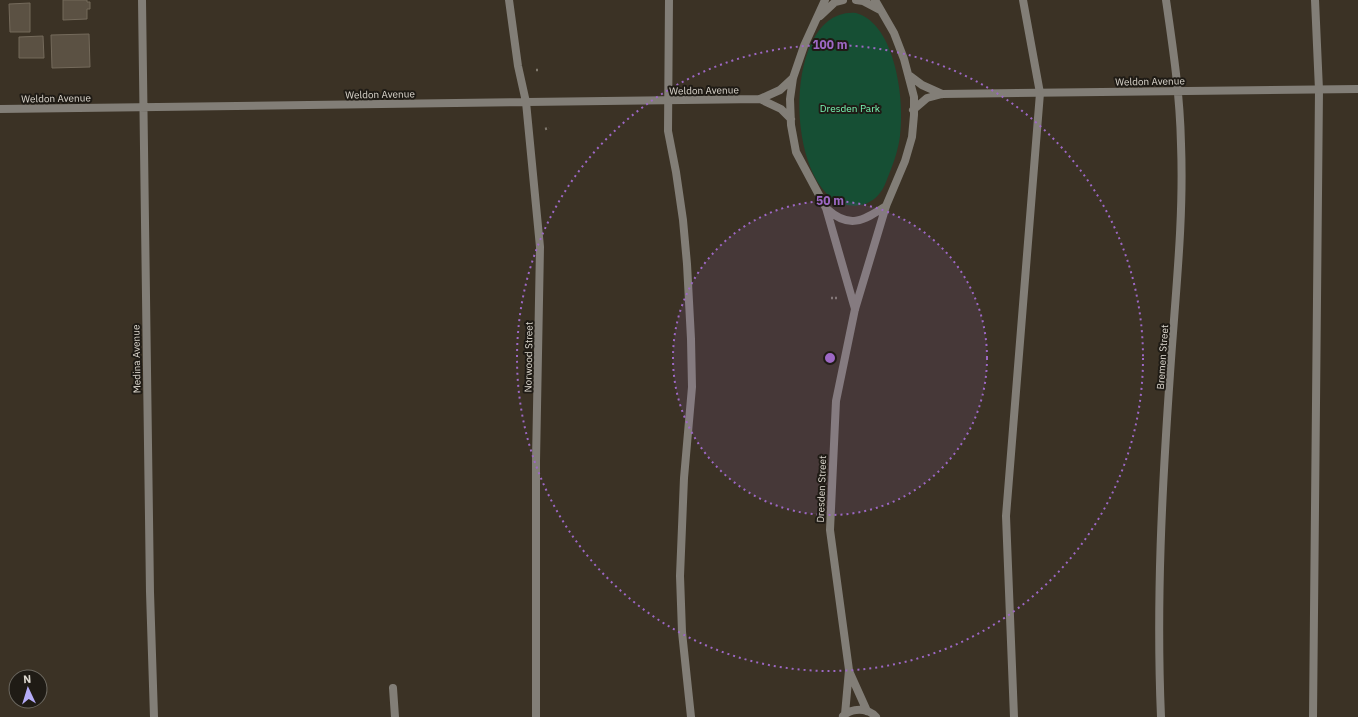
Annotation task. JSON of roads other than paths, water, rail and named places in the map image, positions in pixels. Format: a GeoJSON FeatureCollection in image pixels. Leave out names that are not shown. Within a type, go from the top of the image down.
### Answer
{"type":"FeatureCollection","features":[{"type":"Feature","properties":{"kind":"street","name":"Medina Avenue"},"geometry":{"type":"LineString","coordinates":[[142,0],[150,592],[154,717]]}},
{"type":"Feature","properties":{"kind":"street","name":"Norwood Street"},"geometry":{"type":"LineString","coordinates":[[509,0],[518,66],[526,102],[540,247],[536,468],[536,717]]}},
{"type":"Feature","properties":{"kind":"street"},"geometry":{"type":"LineString","coordinates":[[669,0],[668,130],[676,172],[687,257],[691,347],[692,387],[684,478],[680,576],[682,632],[691,717]]}},
{"type":"Feature","properties":{"kind":"street","name":"Dresden Street"},"geometry":{"type":"LineString","coordinates":[[825,0],[804,46],[793,78],[790,99],[791,119],[796,152],[826,208],[855,309]]}},
{"type":"Feature","properties":{"kind":"street","name":"Dresden Street"},"geometry":{"type":"LineString","coordinates":[[818,18],[835,2],[843,0]]}},
{"type":"Feature","properties":{"kind":"street"},"geometry":{"type":"LineString","coordinates":[[856,0],[863,1],[880,10]]}},
{"type":"Feature","properties":{"kind":"street","name":"Dresden Street"},"geometry":{"type":"LineString","coordinates":[[844,716],[848,670],[830,523],[836,401],[855,309],[886,206],[905,161],[912,138],[914,96],[910,76],[894,33],[875,0]]}},
{"type":"Feature","properties":{"kind":"street"},"geometry":{"type":"LineString","coordinates":[[1014,717],[1006,516],[1040,93],[1023,0]]}},
{"type":"Feature","properties":{"kind":"street","name":"Bremen Street"},"geometry":{"type":"LineString","coordinates":[[1161,717],[1159,653],[1161,506],[1180,250],[1181,144],[1178,91],[1166,0]]}},
{"type":"Feature","properties":{"kind":"street"},"geometry":{"type":"LineString","coordinates":[[1313,717],[1318,90],[1315,0]]}},
{"type":"Feature","properties":{"kind":"street","name":"Weldon Avenue"},"geometry":{"type":"LineString","coordinates":[[910,76],[922,86],[942,94]]}},
{"type":"Feature","properties":{"kind":"street","name":"Weldon Avenue"},"geometry":{"type":"LineString","coordinates":[[0,109],[760,99],[780,90],[793,78]]}},
{"type":"Feature","properties":{"kind":"street","name":"Weldon Avenue"},"geometry":{"type":"LineString","coordinates":[[913,110],[927,98],[942,94],[1358,89]]}},
{"type":"Feature","properties":{"kind":"street","name":"Weldon Avenue"},"geometry":{"type":"LineString","coordinates":[[760,99],[781,109],[791,119]]}},
{"type":"Feature","properties":{"kind":"street","name":"Dresden Street"},"geometry":{"type":"LineString","coordinates":[[826,208],[836,218],[848,221],[858,221],[869,218],[886,206]]}},
{"type":"Feature","properties":{"kind":"street","name":"Dresden Street"},"geometry":{"type":"LineString","coordinates":[[848,670],[872,714]]}},
{"type":"Feature","properties":{"kind":"street"},"geometry":{"type":"LineString","coordinates":[[393,688],[395,717]]}},
{"type":"Feature","properties":{"kind":"street"},"geometry":{"type":"LineString","coordinates":[[844,716],[852,711],[882,717]]}},
{"type":"Feature","properties":{"kind":"park label","name":"Dresden Park"},"geometry":{"type":"Point","coordinates":[850,108]}}]}
